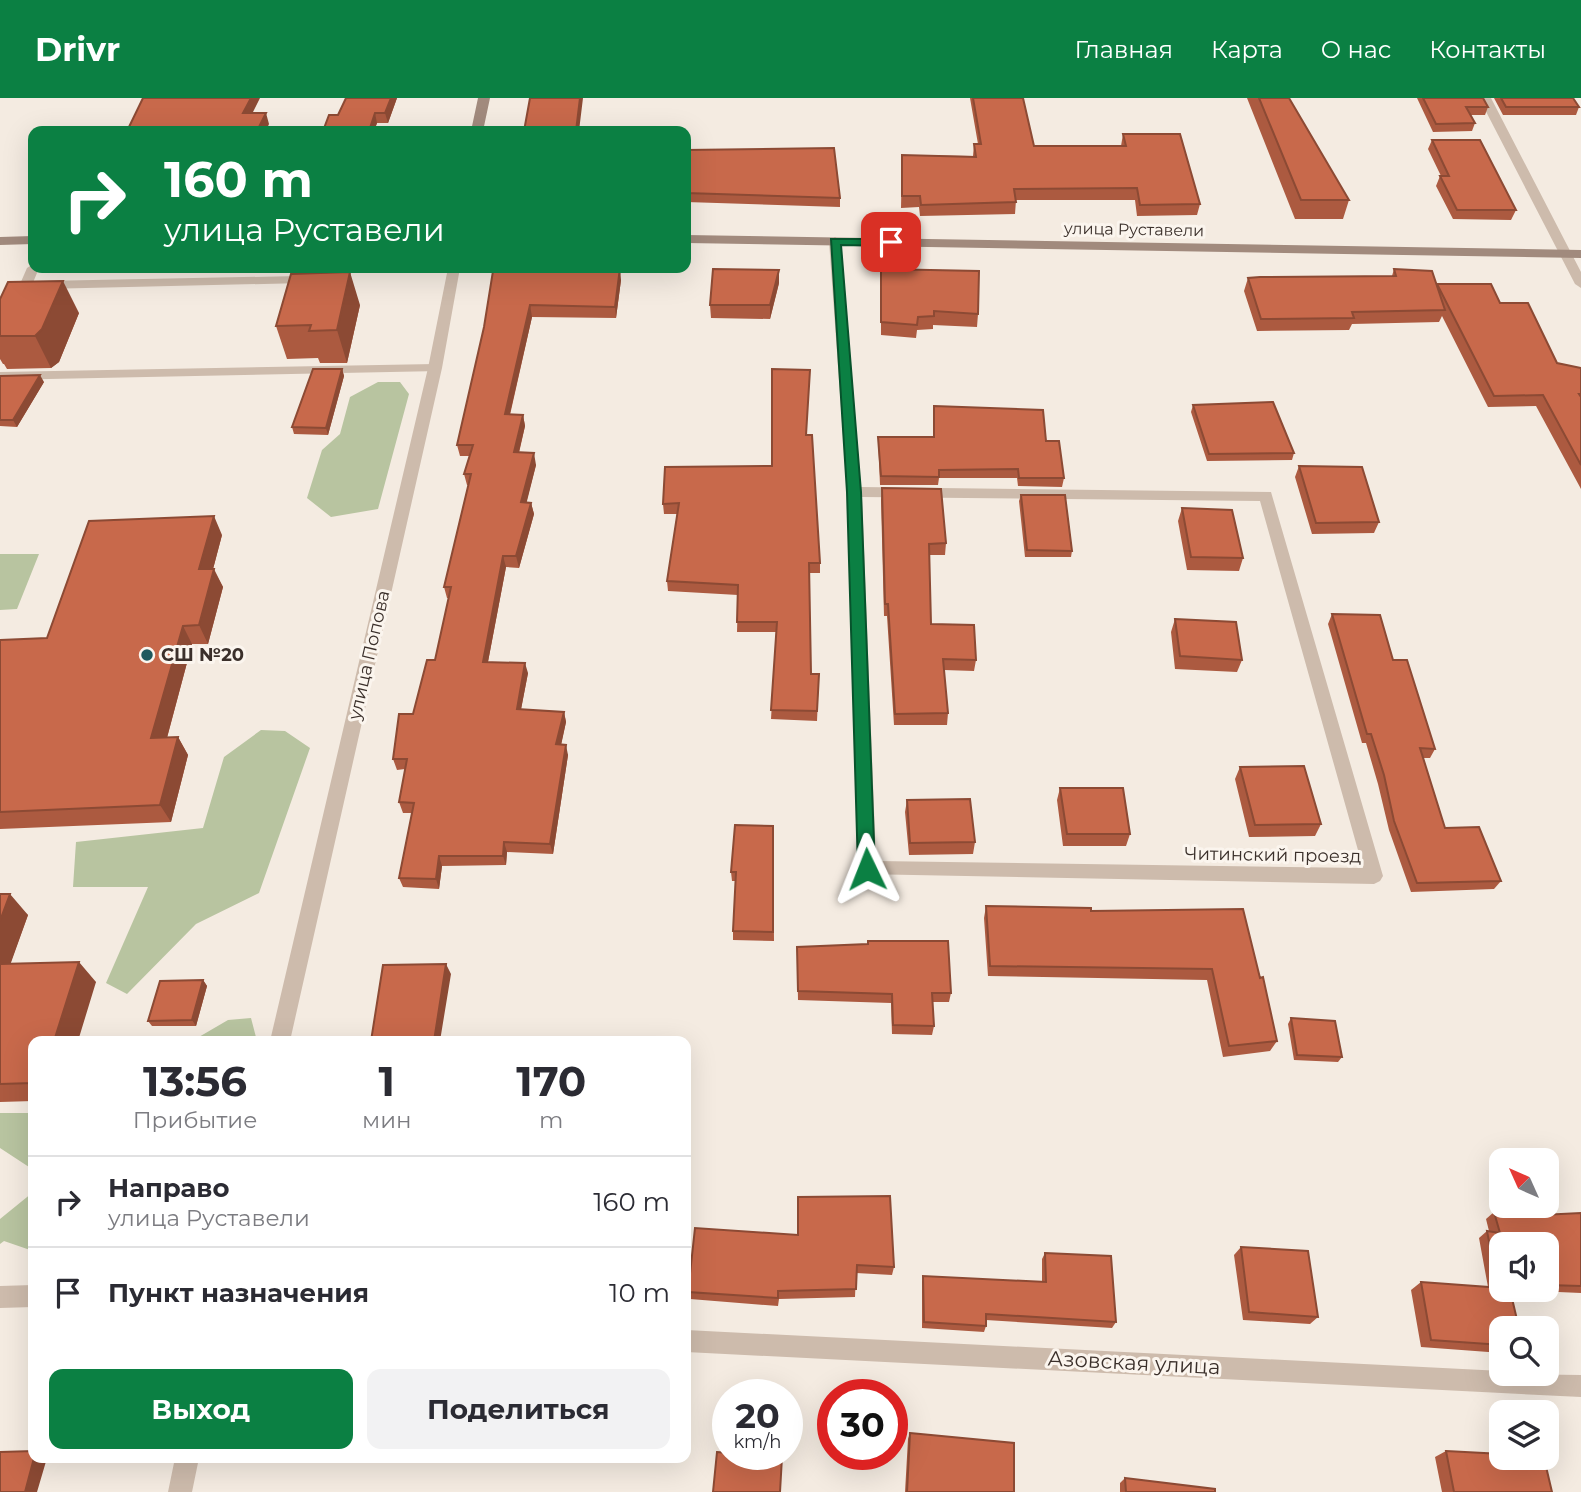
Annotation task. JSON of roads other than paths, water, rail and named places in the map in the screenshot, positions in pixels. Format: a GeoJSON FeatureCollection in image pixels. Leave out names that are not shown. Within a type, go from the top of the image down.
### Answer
{"type":"FeatureCollection","features":[{"type":"Feature","properties":{"kind":"street"},"geometry":{"type":"LineString","coordinates":[[478,126],[484,98]]}},
{"type":"Feature","properties":{"kind":"street"},"geometry":{"type":"LineString","coordinates":[[1485,98],[1563,254],[1581,284]]}},
{"type":"Feature","properties":{"kind":"street","name":"улица Руставели"},"geometry":{"type":"LineString","coordinates":[[691,239],[1581,254]]}},
{"type":"Feature","properties":{"kind":"street"},"geometry":{"type":"LineString","coordinates":[[0,241],[28,240]]}},
{"type":"Feature","properties":{"kind":"street","name":"Читинский проезд"},"geometry":{"type":"LineString","coordinates":[[835,242],[854,492],[867,869],[1374,876],[1266,496],[854,492]]}},
{"type":"Feature","properties":{"kind":"street"},"geometry":{"type":"LineString","coordinates":[[0,346],[31,273]]}},
{"type":"Feature","properties":{"kind":"street"},"geometry":{"type":"LineString","coordinates":[[187,282],[190,273]]}},
{"type":"Feature","properties":{"kind":"street","name":"улица Попова"},"geometry":{"type":"LineString","coordinates":[[281,1036],[435,368],[453,273]]}},
{"type":"Feature","properties":{"kind":"street"},"geometry":{"type":"LineString","coordinates":[[26,286],[299,280]]}},
{"type":"Feature","properties":{"kind":"street"},"geometry":{"type":"LineString","coordinates":[[0,376],[435,368]]}},
{"type":"Feature","properties":{"kind":"street"},"geometry":{"type":"LineString","coordinates":[[0,1297],[28,1296]]}},
{"type":"Feature","properties":{"kind":"street","name":"Азовская улица"},"geometry":{"type":"LineString","coordinates":[[691,1341],[1581,1386]]}},
{"type":"Feature","properties":{"kind":"street"},"geometry":{"type":"LineString","coordinates":[[180,1492],[186,1463]]}},
{"type":"Feature","properties":{"kind":"place","name":"СШ №20"},"geometry":{"type":"Point","coordinates":[147,655]}}]}
